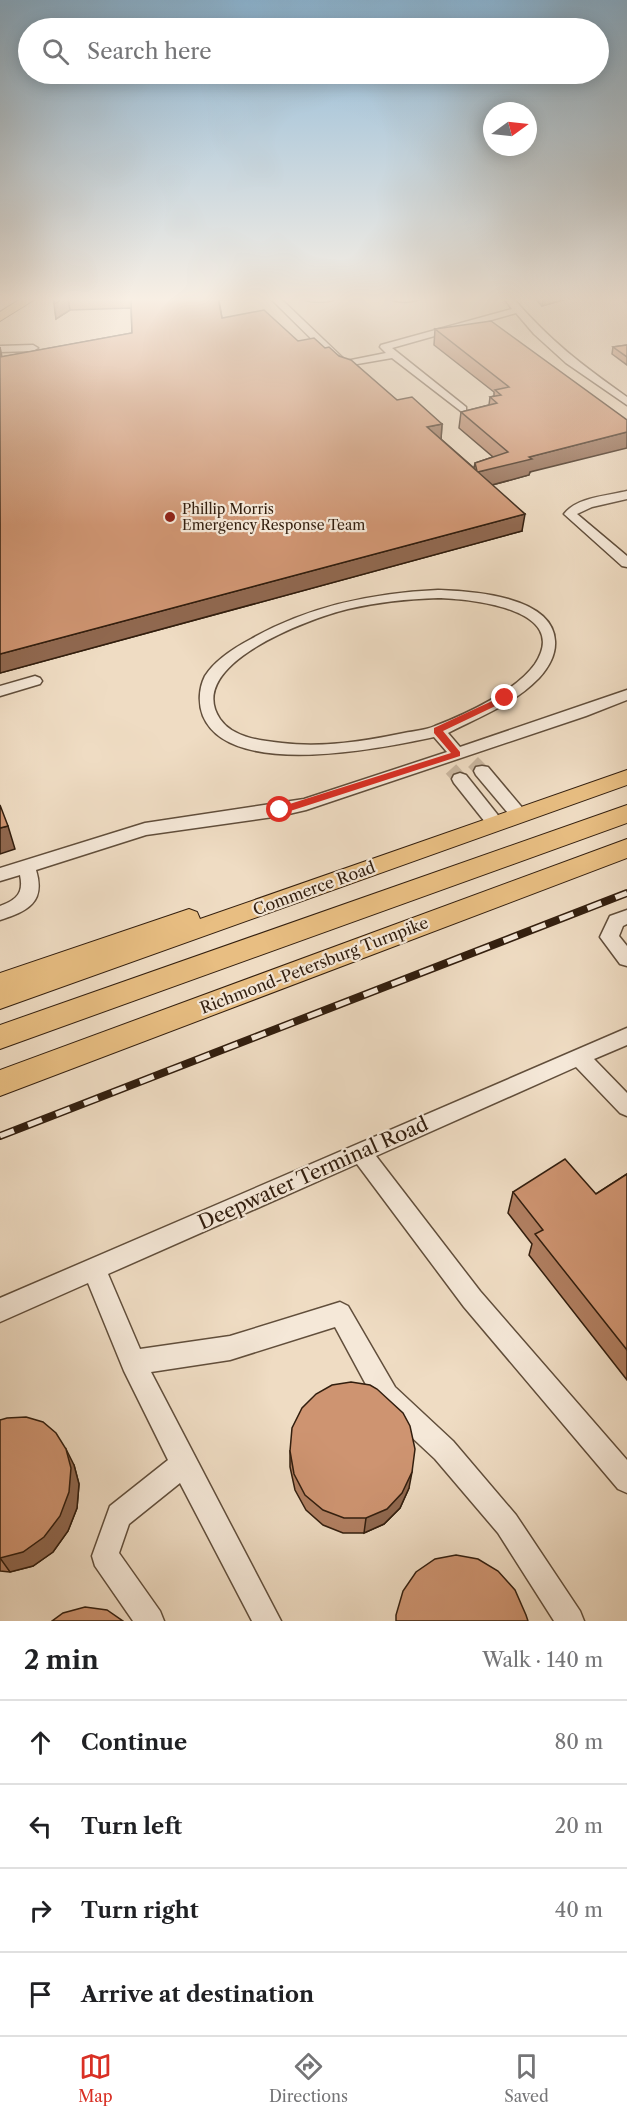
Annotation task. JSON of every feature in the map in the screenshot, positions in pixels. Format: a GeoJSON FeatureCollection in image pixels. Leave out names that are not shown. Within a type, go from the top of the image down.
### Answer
{"type":"FeatureCollection","features":[{"type":"Feature","properties":{"kind":"highway"},"geometry":{"type":"LineString","coordinates":[[0,1037],[627,814]]}},
{"type":"Feature","properties":{"kind":"highway","name":"Richmond-Petersburg Turnpike"},"geometry":{"type":"LineString","coordinates":[[0,1083],[627,848]]}},
{"type":"Feature","properties":{"kind":"main road","name":"Commerce Road"},"geometry":{"type":"LineString","coordinates":[[0,999],[491,818],[627,763]]}},
{"type":"Feature","properties":{"kind":"main road","name":"Commerce Road"},"geometry":{"type":"LineString","coordinates":[[514,809],[627,777]]}},
{"type":"Feature","properties":{"kind":"main road","name":"Commerce Road"},"geometry":{"type":"LineString","coordinates":[[0,983],[294,882],[491,818]]}},
{"type":"Feature","properties":{"kind":"street"},"geometry":{"type":"LineString","coordinates":[[418,374],[462,409]]}},
{"type":"Feature","properties":{"kind":"street"},"geometry":{"type":"LineString","coordinates":[[588,374],[627,402]]}},
{"type":"Feature","properties":{"kind":"street"},"geometry":{"type":"LineString","coordinates":[[627,495],[583,506],[573,510],[570,514],[627,563]]}},
{"type":"Feature","properties":{"kind":"street"},"geometry":{"type":"LineString","coordinates":[[448,595],[487,599],[513,605],[535,616],[545,627],[549,643],[547,656],[538,670],[505,698],[438,730],[396,740],[319,750],[273,748],[238,740],[216,727],[207,710],[207,692],[214,675],[232,657],[258,640],[296,622],[336,608],[377,599],[448,595]]}},
{"type":"Feature","properties":{"kind":"street"},"geometry":{"type":"LineString","coordinates":[[0,691],[34,681]]}},
{"type":"Feature","properties":{"kind":"street"},"geometry":{"type":"LineString","coordinates":[[0,876],[145,829],[280,810],[462,764],[627,695]]}},
{"type":"Feature","properties":{"kind":"street"},"geometry":{"type":"LineString","coordinates":[[438,730],[462,764],[491,818]]}},
{"type":"Feature","properties":{"kind":"street"},"geometry":{"type":"LineString","coordinates":[[462,764],[514,809]]}},
{"type":"Feature","properties":{"kind":"street"},"geometry":{"type":"LineString","coordinates":[[0,913],[24,902],[32,891],[32,882],[27,868]]}},
{"type":"Feature","properties":{"kind":"street"},"geometry":{"type":"LineString","coordinates":[[627,917],[616,921],[609,938],[627,959]]}},
{"type":"Feature","properties":{"kind":"street","name":"Deepwater Terminal Road"},"geometry":{"type":"LineString","coordinates":[[0,1310],[627,1036]]}},
{"type":"Feature","properties":{"kind":"street"},"geometry":{"type":"LineString","coordinates":[[579,1057],[627,1107]]}},
{"type":"Feature","properties":{"kind":"street"},"geometry":{"type":"LineString","coordinates":[[360,1152],[472,1299],[627,1480]]}},
{"type":"Feature","properties":{"kind":"street"},"geometry":{"type":"LineString","coordinates":[[94,1269],[120,1336],[267,1621]]}},
{"type":"Feature","properties":{"kind":"street"},"geometry":{"type":"LineString","coordinates":[[133,1362],[181,1357],[230,1348],[340,1314],[386,1396],[444,1450],[507,1524],[570,1621]]}},
{"type":"Feature","properties":{"kind":"street"},"geometry":{"type":"LineString","coordinates":[[150,1621],[105,1556],[119,1515],[184,1464]]}},
{"type":"Feature","properties":{"kind":"building"},"geometry":{"type":"Polygon","coordinates":[[[0,374],[367,374],[397,400],[412,397],[442,424],[427,427],[477,471],[475,463],[508,452],[461,412],[497,403],[490,397],[501,395],[495,390],[509,387],[492,374],[563,374],[627,420],[627,432],[478,472],[525,514],[0,654],[0,374]]]}},
{"type":"Feature","properties":{"kind":"building"},"geometry":{"type":"Polygon","coordinates":[[[0,805],[8,826],[0,828],[0,805]]]}},
{"type":"Feature","properties":{"kind":"building"},"geometry":{"type":"Polygon","coordinates":[[[565,1159],[596,1194],[627,1174],[627,1350],[535,1234],[543,1230],[513,1192],[565,1159]]]}},
{"type":"Feature","properties":{"kind":"building"},"geometry":{"type":"Polygon","coordinates":[[[351,1382],[370,1385],[377,1389],[403,1413],[410,1426],[415,1449],[412,1472],[402,1493],[387,1509],[366,1518],[344,1518],[323,1510],[305,1495],[294,1474],[290,1451],[292,1428],[302,1408],[316,1394],[332,1385],[351,1382]]]}},
{"type":"Feature","properties":{"kind":"building"},"geometry":{"type":"Polygon","coordinates":[[[26,1417],[43,1422],[56,1433],[66,1449],[71,1468],[69,1492],[60,1516],[44,1537],[23,1552],[0,1558],[0,1420],[26,1417]]]}},
{"type":"Feature","properties":{"kind":"building"},"geometry":{"type":"Polygon","coordinates":[[[456,1555],[478,1559],[498,1571],[515,1590],[528,1621],[396,1621],[403,1591],[416,1572],[435,1559],[456,1555]]]}},
{"type":"Feature","properties":{"kind":"building"},"geometry":{"type":"Polygon","coordinates":[[[85,1607],[107,1610],[123,1621],[52,1621],[63,1613],[85,1607]]]}},
{"type":"Feature","properties":{"kind":"tunnel"},"geometry":{"type":"LineString","coordinates":[[473,762],[482,771]]}},
{"type":"Feature","properties":{"kind":"tunnel"},"geometry":{"type":"LineString","coordinates":[[451,769],[460,779]]}},
{"type":"Feature","properties":{"kind":"railway"},"geometry":{"type":"LineString","coordinates":[[0,1136],[627,893]]}},
{"type":"Feature","properties":{"kind":"place","name":"Phillip Morris Emergency Response Team"},"geometry":{"type":"Point","coordinates":[170,517]}},
{"type":"Feature","properties":{"kind":"route"},"geometry":{"type":"LineString","coordinates":[[280,810],[306,804],[457,754],[438,730],[505,698]]}}]}
